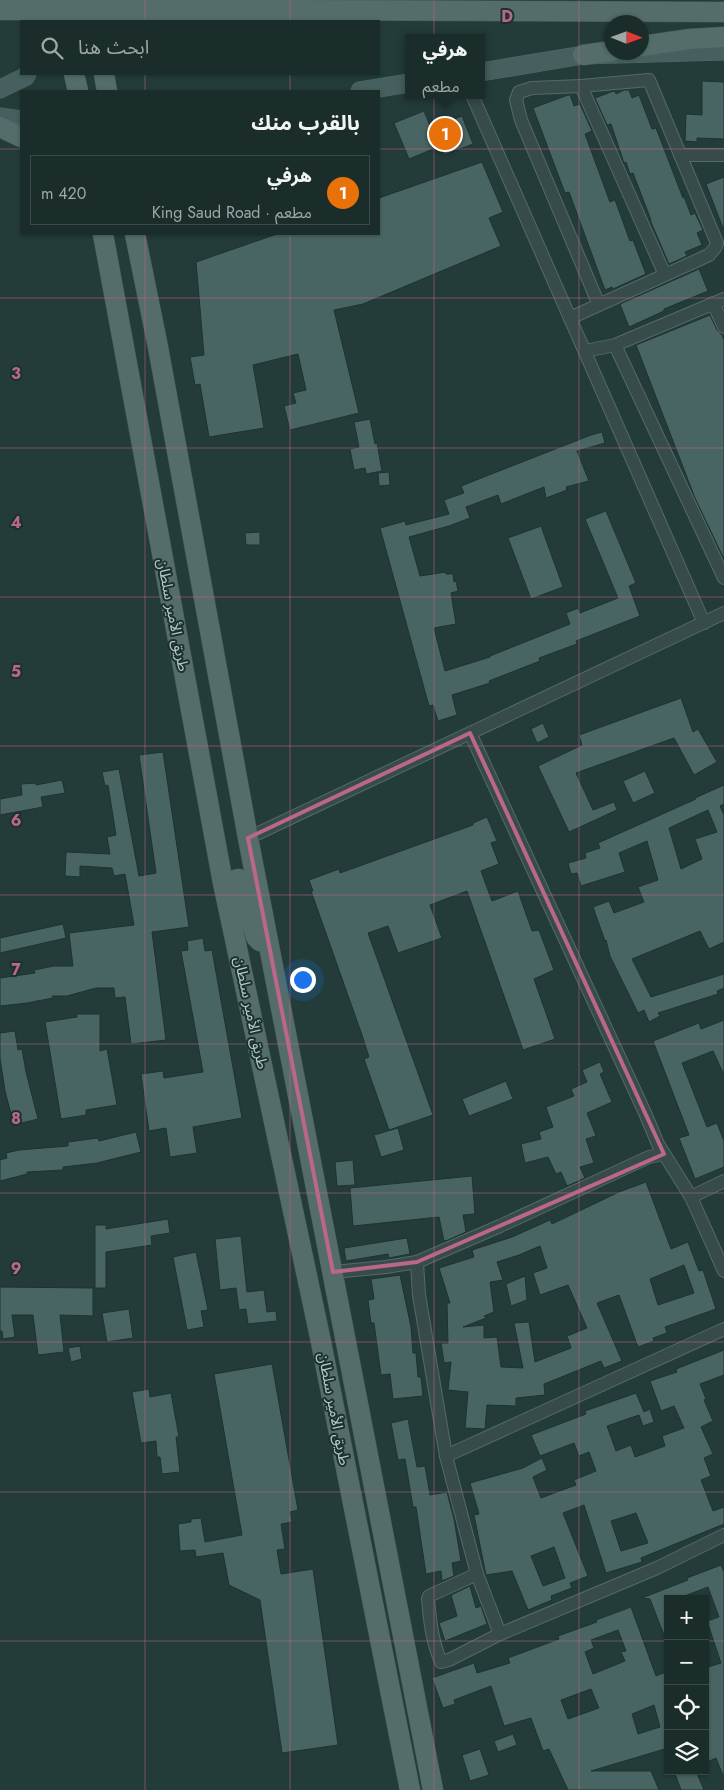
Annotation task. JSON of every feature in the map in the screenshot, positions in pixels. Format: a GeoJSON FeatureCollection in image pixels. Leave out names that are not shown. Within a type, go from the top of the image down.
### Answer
{"type":"FeatureCollection","features":[{"type":"Feature","properties":{"kind":"main road"},"geometry":{"type":"LineString","coordinates":[[40,0],[45,20]]}},
{"type":"Feature","properties":{"kind":"main road"},"geometry":{"type":"LineString","coordinates":[[60,0],[64,20]]}},
{"type":"Feature","properties":{"kind":"main road"},"geometry":{"type":"LineString","coordinates":[[89,0],[94,20]]}},
{"type":"Feature","properties":{"kind":"main road"},"geometry":{"type":"LineString","coordinates":[[0,10],[724,12]]}},
{"type":"Feature","properties":{"kind":"main road"},"geometry":{"type":"LineString","coordinates":[[649,45],[690,39],[724,37]]}},
{"type":"Feature","properties":{"kind":"main road"},"geometry":{"type":"LineString","coordinates":[[583,55],[724,51]]}},
{"type":"Feature","properties":{"kind":"main road"},"geometry":{"type":"LineString","coordinates":[[485,71],[604,52]]}},
{"type":"Feature","properties":{"kind":"main road"},"geometry":{"type":"LineString","coordinates":[[0,89],[26,75]]}},
{"type":"Feature","properties":{"kind":"main road"},"geometry":{"type":"LineString","coordinates":[[74,75],[78,90]]}},
{"type":"Feature","properties":{"kind":"main road"},"geometry":{"type":"LineString","coordinates":[[104,75],[107,90]]}},
{"type":"Feature","properties":{"kind":"main road"},"geometry":{"type":"LineString","coordinates":[[366,90],[405,84]]}},
{"type":"Feature","properties":{"kind":"main road"},"geometry":{"type":"LineString","coordinates":[[0,117],[20,120]]}},
{"type":"Feature","properties":{"kind":"main road"},"geometry":{"type":"LineString","coordinates":[[0,127],[20,137]]}},
{"type":"Feature","properties":{"kind":"main road","name":"طريق الأمير سلطان"},"geometry":{"type":"LineString","coordinates":[[135,235],[248,838],[433,1790]]}},
{"type":"Feature","properties":{"kind":"main road"},"geometry":{"type":"LineString","coordinates":[[147,294],[150,235]]}},
{"type":"Feature","properties":{"kind":"main road","name":"طريق الأمير سلطان"},"geometry":{"type":"LineString","coordinates":[[102,240],[223,883],[320,1337],[410,1790]]}},
{"type":"Feature","properties":{"kind":"main road"},"geometry":{"type":"LineString","coordinates":[[223,883],[239,879],[256,937],[271,950]]}},
{"type":"Feature","properties":{"kind":"street"},"geometry":{"type":"LineString","coordinates":[[570,318],[599,305],[709,255],[717,243],[648,80],[532,88],[519,92],[516,100],[521,120],[599,305]]}},
{"type":"Feature","properties":{"kind":"street"},"geometry":{"type":"LineString","coordinates":[[581,86],[665,275]]}},
{"type":"Feature","properties":{"kind":"street"},"geometry":{"type":"LineString","coordinates":[[474,99],[704,623]]}},
{"type":"Feature","properties":{"kind":"street"},"geometry":{"type":"LineString","coordinates":[[680,156],[724,155]]}},
{"type":"Feature","properties":{"kind":"street"},"geometry":{"type":"LineString","coordinates":[[585,351],[615,345],[719,301],[724,326]]}},
{"type":"Feature","properties":{"kind":"street"},"geometry":{"type":"LineString","coordinates":[[615,345],[724,578]]}},
{"type":"Feature","properties":{"kind":"street"},"geometry":{"type":"LineString","coordinates":[[248,838],[724,614]]}},
{"type":"Feature","properties":{"kind":"street"},"geometry":{"type":"LineString","coordinates":[[704,623],[724,621]]}},
{"type":"Feature","properties":{"kind":"street"},"geometry":{"type":"LineString","coordinates":[[470,733],[658,1144],[691,1198],[724,1271]]}},
{"type":"Feature","properties":{"kind":"street"},"geometry":{"type":"LineString","coordinates":[[333,1272],[417,1262],[648,1157],[664,1154]]}},
{"type":"Feature","properties":{"kind":"street"},"geometry":{"type":"LineString","coordinates":[[691,1198],[724,1182]]}},
{"type":"Feature","properties":{"kind":"street"},"geometry":{"type":"LineString","coordinates":[[417,1262],[419,1295],[446,1456],[477,1574],[500,1634]]}},
{"type":"Feature","properties":{"kind":"street"},"geometry":{"type":"LineString","coordinates":[[446,1456],[724,1329]]}},
{"type":"Feature","properties":{"kind":"street"},"geometry":{"type":"LineString","coordinates":[[477,1574],[429,1596],[431,1630],[441,1662],[449,1660],[500,1634],[657,1568],[724,1535]]}},
{"type":"Feature","properties":{"kind":"highlighted area"},"geometry":{"type":"Polygon","coordinates":[[[470,733],[664,1154],[417,1262],[333,1272],[248,838],[470,733]]]}},
{"type":"Feature","properties":{"kind":"building"},"geometry":{"type":"Polygon","coordinates":[[[702,81],[724,82],[724,139],[697,138],[697,142],[685,141],[686,114],[702,115],[702,81]]]}},
{"type":"Feature","properties":{"kind":"building"},"geometry":{"type":"Polygon","coordinates":[[[629,90],[632,98],[639,95],[652,129],[656,128],[691,215],[695,213],[703,230],[697,233],[702,245],[685,252],[687,256],[669,264],[633,173],[630,174],[626,162],[624,163],[611,124],[607,125],[595,98],[615,91],[616,94],[629,90]]]}},
{"type":"Feature","properties":{"kind":"building"},"geometry":{"type":"Polygon","coordinates":[[[570,95],[574,106],[580,104],[592,131],[585,134],[610,202],[615,200],[630,241],[633,240],[646,274],[613,289],[612,287],[605,290],[569,192],[565,193],[533,108],[570,95]]]}},
{"type":"Feature","properties":{"kind":"building"},"geometry":{"type":"Polygon","coordinates":[[[424,111],[431,128],[462,116],[473,144],[444,155],[440,146],[409,159],[394,123],[424,111]]]}},
{"type":"Feature","properties":{"kind":"building"},"geometry":{"type":"Polygon","coordinates":[[[482,162],[503,212],[489,218],[501,246],[363,304],[334,310],[359,413],[290,430],[284,406],[296,403],[293,393],[306,390],[298,354],[253,365],[264,428],[209,437],[200,384],[195,385],[190,357],[204,355],[196,262],[274,235],[380,235],[380,198],[482,162]]]}},
{"type":"Feature","properties":{"kind":"building"},"geometry":{"type":"Polygon","coordinates":[[[724,177],[724,228],[723,228],[706,184],[724,177]]]}},
{"type":"Feature","properties":{"kind":"building"},"geometry":{"type":"Polygon","coordinates":[[[699,269],[708,291],[664,309],[664,311],[629,327],[620,304],[699,269]]]}},
{"type":"Feature","properties":{"kind":"building"},"geometry":{"type":"Polygon","coordinates":[[[710,315],[724,340],[724,559],[695,498],[636,345],[710,315]]]}},
{"type":"Feature","properties":{"kind":"building"},"geometry":{"type":"Polygon","coordinates":[[[370,419],[382,471],[366,474],[365,468],[354,470],[350,449],[359,447],[354,422],[370,419]]]}},
{"type":"Feature","properties":{"kind":"building"},"geometry":{"type":"Polygon","coordinates":[[[602,432],[605,443],[577,451],[589,481],[566,487],[567,490],[546,498],[544,487],[501,504],[498,495],[466,507],[470,518],[409,537],[420,576],[446,572],[446,574],[453,574],[454,582],[456,581],[458,591],[451,593],[456,624],[434,628],[445,671],[490,657],[570,624],[566,613],[578,608],[580,613],[618,598],[585,519],[606,511],[636,583],[629,586],[640,616],[576,641],[577,644],[539,658],[540,661],[489,681],[490,683],[452,695],[457,715],[438,721],[433,705],[429,706],[380,528],[405,521],[406,525],[449,514],[444,500],[464,493],[461,486],[602,432]]]}},
{"type":"Feature","properties":{"kind":"building"},"geometry":{"type":"Polygon","coordinates":[[[389,472],[390,485],[379,486],[378,473],[389,472]]]}},
{"type":"Feature","properties":{"kind":"building"},"geometry":{"type":"Polygon","coordinates":[[[541,526],[563,587],[531,599],[508,538],[541,526]]]}},
{"type":"Feature","properties":{"kind":"building"},"geometry":{"type":"Polygon","coordinates":[[[260,532],[260,545],[246,545],[245,533],[260,532]]]}},
{"type":"Feature","properties":{"kind":"building"},"geometry":{"type":"Polygon","coordinates":[[[681,698],[693,732],[698,729],[717,762],[694,775],[674,738],[576,773],[593,810],[614,802],[617,810],[569,832],[538,766],[582,745],[579,735],[681,698]]]}},
{"type":"Feature","properties":{"kind":"building"},"geometry":{"type":"Polygon","coordinates":[[[543,723],[549,737],[537,743],[531,729],[543,723]]]}},
{"type":"Feature","properties":{"kind":"building"},"geometry":{"type":"Polygon","coordinates":[[[163,752],[189,927],[152,932],[166,1040],[131,1044],[125,997],[115,998],[114,988],[96,988],[67,996],[52,996],[53,998],[0,1006],[0,978],[35,973],[34,970],[54,966],[73,966],[69,933],[134,925],[125,874],[114,876],[112,868],[80,866],[80,877],[65,876],[66,852],[110,854],[107,837],[116,835],[108,785],[105,786],[102,772],[119,769],[139,876],[156,873],[139,755],[163,752]]]}},
{"type":"Feature","properties":{"kind":"building"},"geometry":{"type":"Polygon","coordinates":[[[645,771],[655,793],[633,803],[623,781],[645,771]]]}},
{"type":"Feature","properties":{"kind":"building"},"geometry":{"type":"Polygon","coordinates":[[[62,780],[65,793],[41,797],[43,807],[0,815],[0,799],[22,795],[21,784],[36,783],[36,785],[62,780]]]}},
{"type":"Feature","properties":{"kind":"building"},"geometry":{"type":"Polygon","coordinates":[[[724,785],[724,804],[720,806],[724,815],[724,942],[709,949],[700,931],[632,959],[651,997],[724,974],[724,988],[717,991],[718,994],[658,1013],[660,1016],[649,1022],[644,1010],[638,1013],[610,956],[593,907],[609,901],[614,913],[644,902],[638,887],[658,880],[647,841],[619,853],[625,872],[581,886],[577,873],[571,874],[568,863],[586,858],[585,853],[600,848],[598,843],[724,785]],[[708,810],[669,828],[681,869],[702,859],[695,839],[717,832],[708,810]]]}},
{"type":"Feature","properties":{"kind":"building"},"geometry":{"type":"Polygon","coordinates":[[[487,817],[497,841],[491,843],[499,864],[481,871],[492,901],[518,891],[532,931],[539,930],[554,970],[534,979],[555,1039],[523,1050],[467,891],[430,905],[442,938],[398,953],[388,926],[368,933],[433,1115],[389,1130],[364,1059],[369,1057],[362,1035],[311,891],[313,891],[309,880],[339,869],[340,873],[473,825],[473,823],[487,817]]]}},
{"type":"Feature","properties":{"kind":"building"},"geometry":{"type":"Polygon","coordinates":[[[63,924],[66,938],[0,953],[0,938],[63,924]]]}},
{"type":"Feature","properties":{"kind":"building"},"geometry":{"type":"Polygon","coordinates":[[[203,938],[205,951],[212,950],[242,1118],[193,1127],[197,1153],[170,1157],[166,1128],[149,1131],[141,1074],[163,1071],[164,1078],[203,1072],[181,951],[188,950],[187,941],[203,938]]]}},
{"type":"Feature","properties":{"kind":"building"},"geometry":{"type":"Polygon","coordinates":[[[77,1014],[100,1014],[100,1051],[107,1049],[117,1105],[86,1110],[86,1115],[61,1119],[45,1022],[77,1017],[77,1014]]]}},
{"type":"Feature","properties":{"kind":"building"},"geometry":{"type":"Polygon","coordinates":[[[724,1020],[724,1075],[713,1051],[682,1063],[707,1127],[717,1123],[724,1141],[724,1167],[695,1179],[679,1138],[689,1135],[653,1041],[699,1023],[701,1029],[724,1020]]]}},
{"type":"Feature","properties":{"kind":"building"},"geometry":{"type":"Polygon","coordinates":[[[15,1031],[18,1050],[22,1049],[38,1119],[14,1125],[5,1091],[0,1058],[0,1033],[15,1031]]]}},
{"type":"Feature","properties":{"kind":"building"},"geometry":{"type":"Polygon","coordinates":[[[600,1062],[604,1072],[600,1074],[612,1102],[587,1113],[596,1136],[586,1139],[594,1163],[580,1167],[585,1178],[567,1186],[561,1172],[556,1174],[548,1157],[525,1163],[521,1144],[541,1139],[539,1132],[553,1127],[546,1107],[574,1096],[571,1089],[587,1082],[582,1070],[600,1062]]]}},
{"type":"Feature","properties":{"kind":"building"},"geometry":{"type":"Polygon","coordinates":[[[506,1081],[513,1099],[469,1116],[462,1099],[506,1081]]]}},
{"type":"Feature","properties":{"kind":"building"},"geometry":{"type":"Polygon","coordinates":[[[398,1128],[404,1150],[381,1157],[374,1135],[398,1128]]]}},
{"type":"Feature","properties":{"kind":"building"},"geometry":{"type":"Polygon","coordinates":[[[136,1132],[141,1152],[97,1163],[63,1167],[63,1170],[27,1172],[27,1174],[0,1181],[0,1160],[7,1158],[6,1153],[19,1150],[68,1146],[68,1142],[98,1138],[99,1141],[136,1132]]]}},
{"type":"Feature","properties":{"kind":"building"},"geometry":{"type":"Polygon","coordinates":[[[353,1160],[355,1185],[337,1186],[335,1162],[353,1160]]]}},
{"type":"Feature","properties":{"kind":"building"},"geometry":{"type":"Polygon","coordinates":[[[472,1176],[475,1214],[463,1215],[466,1232],[448,1240],[444,1241],[439,1217],[353,1226],[350,1188],[472,1176]]]}},
{"type":"Feature","properties":{"kind":"building"},"geometry":{"type":"Polygon","coordinates":[[[646,1182],[671,1249],[688,1242],[699,1271],[703,1270],[716,1309],[665,1327],[667,1333],[653,1338],[654,1341],[638,1347],[619,1295],[597,1303],[622,1361],[604,1368],[601,1361],[544,1384],[545,1395],[516,1398],[516,1406],[487,1405],[485,1429],[465,1428],[468,1392],[448,1390],[451,1362],[444,1363],[441,1343],[448,1343],[447,1303],[450,1303],[439,1268],[474,1257],[472,1250],[512,1237],[550,1220],[552,1224],[619,1192],[646,1182]],[[540,1246],[497,1262],[503,1280],[490,1282],[494,1312],[484,1316],[486,1318],[463,1327],[484,1325],[484,1338],[497,1337],[501,1367],[523,1368],[514,1323],[529,1322],[535,1362],[571,1348],[567,1336],[587,1328],[568,1285],[540,1295],[533,1273],[547,1268],[540,1246]],[[684,1265],[650,1279],[658,1305],[694,1293],[684,1265]]]}},
{"type":"Feature","properties":{"kind":"building"},"geometry":{"type":"Polygon","coordinates":[[[168,1219],[170,1233],[151,1236],[152,1245],[106,1252],[106,1288],[95,1288],[95,1225],[106,1225],[106,1229],[168,1219]]]}},
{"type":"Feature","properties":{"kind":"building"},"geometry":{"type":"Polygon","coordinates":[[[241,1236],[247,1292],[264,1290],[267,1312],[276,1311],[277,1321],[248,1324],[246,1309],[239,1310],[236,1288],[220,1290],[215,1239],[241,1236]]]}},
{"type":"Feature","properties":{"kind":"building"},"geometry":{"type":"Polygon","coordinates":[[[407,1238],[410,1254],[389,1258],[388,1254],[346,1261],[344,1248],[407,1238]]]}},
{"type":"Feature","properties":{"kind":"building"},"geometry":{"type":"Polygon","coordinates":[[[196,1252],[208,1310],[201,1311],[204,1327],[187,1330],[173,1257],[196,1252]]]}},
{"type":"Feature","properties":{"kind":"building"},"geometry":{"type":"Polygon","coordinates":[[[400,1275],[411,1327],[413,1353],[416,1353],[418,1377],[421,1377],[423,1396],[393,1399],[390,1374],[381,1375],[374,1323],[371,1323],[368,1300],[374,1299],[371,1279],[400,1275]]]}},
{"type":"Feature","properties":{"kind":"building"},"geometry":{"type":"Polygon","coordinates":[[[525,1276],[527,1300],[511,1306],[506,1284],[525,1276]]]}},
{"type":"Feature","properties":{"kind":"building"},"geometry":{"type":"Polygon","coordinates":[[[0,1287],[93,1288],[93,1316],[60,1315],[64,1352],[38,1355],[33,1315],[12,1315],[15,1337],[3,1339],[2,1331],[0,1331],[0,1287]]]}},
{"type":"Feature","properties":{"kind":"building"},"geometry":{"type":"Polygon","coordinates":[[[129,1309],[133,1338],[107,1342],[102,1313],[129,1309]]]}},
{"type":"Feature","properties":{"kind":"building"},"geometry":{"type":"Polygon","coordinates":[[[80,1346],[82,1359],[71,1362],[68,1348],[80,1346]]]}},
{"type":"Feature","properties":{"kind":"building"},"geometry":{"type":"Polygon","coordinates":[[[724,1350],[724,1375],[700,1384],[706,1399],[704,1400],[713,1421],[701,1427],[713,1454],[704,1458],[711,1476],[701,1480],[713,1511],[724,1507],[724,1524],[641,1558],[642,1562],[606,1573],[584,1505],[563,1513],[588,1576],[570,1583],[572,1588],[551,1596],[552,1600],[528,1610],[512,1571],[486,1575],[474,1515],[479,1514],[470,1483],[523,1468],[542,1458],[547,1470],[533,1477],[541,1498],[576,1485],[574,1480],[596,1471],[589,1452],[579,1456],[574,1443],[540,1456],[531,1435],[586,1414],[585,1411],[636,1393],[644,1412],[650,1409],[654,1422],[643,1426],[639,1415],[607,1426],[616,1451],[631,1445],[635,1457],[665,1446],[662,1436],[684,1428],[674,1406],[661,1411],[650,1381],[677,1372],[676,1369],[724,1350]],[[636,1513],[611,1521],[621,1551],[648,1543],[636,1513]],[[554,1547],[531,1556],[543,1586],[565,1578],[554,1547]]]}},
{"type":"Feature","properties":{"kind":"building"},"geometry":{"type":"Polygon","coordinates":[[[272,1364],[298,1510],[290,1512],[292,1522],[281,1524],[285,1549],[277,1550],[281,1574],[313,1569],[338,1745],[282,1753],[260,1600],[229,1585],[223,1553],[196,1557],[195,1550],[180,1551],[178,1524],[191,1522],[191,1519],[201,1518],[205,1542],[242,1535],[214,1374],[272,1364]]]}},
{"type":"Feature","properties":{"kind":"building"},"geometry":{"type":"Polygon","coordinates":[[[149,1389],[150,1397],[171,1393],[179,1437],[176,1437],[180,1472],[162,1474],[160,1457],[157,1457],[156,1441],[141,1443],[132,1392],[149,1389]]]}},
{"type":"Feature","properties":{"kind":"building"},"geometry":{"type":"Polygon","coordinates":[[[408,1419],[417,1467],[425,1466],[430,1495],[447,1492],[454,1519],[461,1561],[452,1563],[454,1576],[442,1581],[441,1571],[426,1574],[416,1507],[413,1507],[405,1459],[398,1460],[391,1423],[408,1419]]]}},
{"type":"Feature","properties":{"kind":"building"},"geometry":{"type":"Polygon","coordinates":[[[721,1565],[724,1572],[724,1778],[716,1758],[709,1761],[709,1667],[721,1663],[709,1627],[709,1620],[719,1617],[708,1587],[687,1595],[664,1595],[664,1635],[650,1599],[642,1598],[688,1580],[687,1578],[721,1565]]]}},
{"type":"Feature","properties":{"kind":"building"},"geometry":{"type":"Polygon","coordinates":[[[470,1586],[476,1608],[481,1606],[487,1624],[445,1641],[439,1623],[457,1616],[451,1595],[470,1586]]]}},
{"type":"Feature","properties":{"kind":"building"},"geometry":{"type":"Polygon","coordinates":[[[631,1607],[656,1676],[664,1673],[664,1749],[591,1771],[651,1771],[659,1790],[568,1790],[549,1749],[543,1751],[531,1718],[504,1726],[491,1686],[454,1700],[455,1704],[443,1708],[432,1678],[474,1663],[477,1673],[510,1663],[508,1658],[559,1639],[558,1636],[597,1622],[596,1620],[631,1607]],[[618,1630],[591,1640],[594,1648],[585,1652],[593,1674],[625,1661],[621,1652],[626,1651],[618,1630]],[[591,1689],[561,1700],[568,1719],[599,1708],[591,1689]],[[654,1705],[632,1714],[638,1734],[660,1727],[654,1705]]]}},
{"type":"Feature","properties":{"kind":"building"},"geometry":{"type":"Polygon","coordinates":[[[513,1734],[517,1745],[498,1752],[494,1741],[513,1734]]]}},
{"type":"Feature","properties":{"kind":"building"},"geometry":{"type":"Polygon","coordinates":[[[480,1749],[489,1775],[470,1781],[462,1755],[480,1749]]]}},
{"type":"Feature","properties":{"kind":"building"},"geometry":{"type":"Polygon","coordinates":[[[675,1775],[698,1775],[704,1790],[681,1790],[675,1775]]]}},
{"type":"Feature","properties":{"kind":"place","name":"هرفي"},"geometry":{"type":"Point","coordinates":[445,134]}}]}
